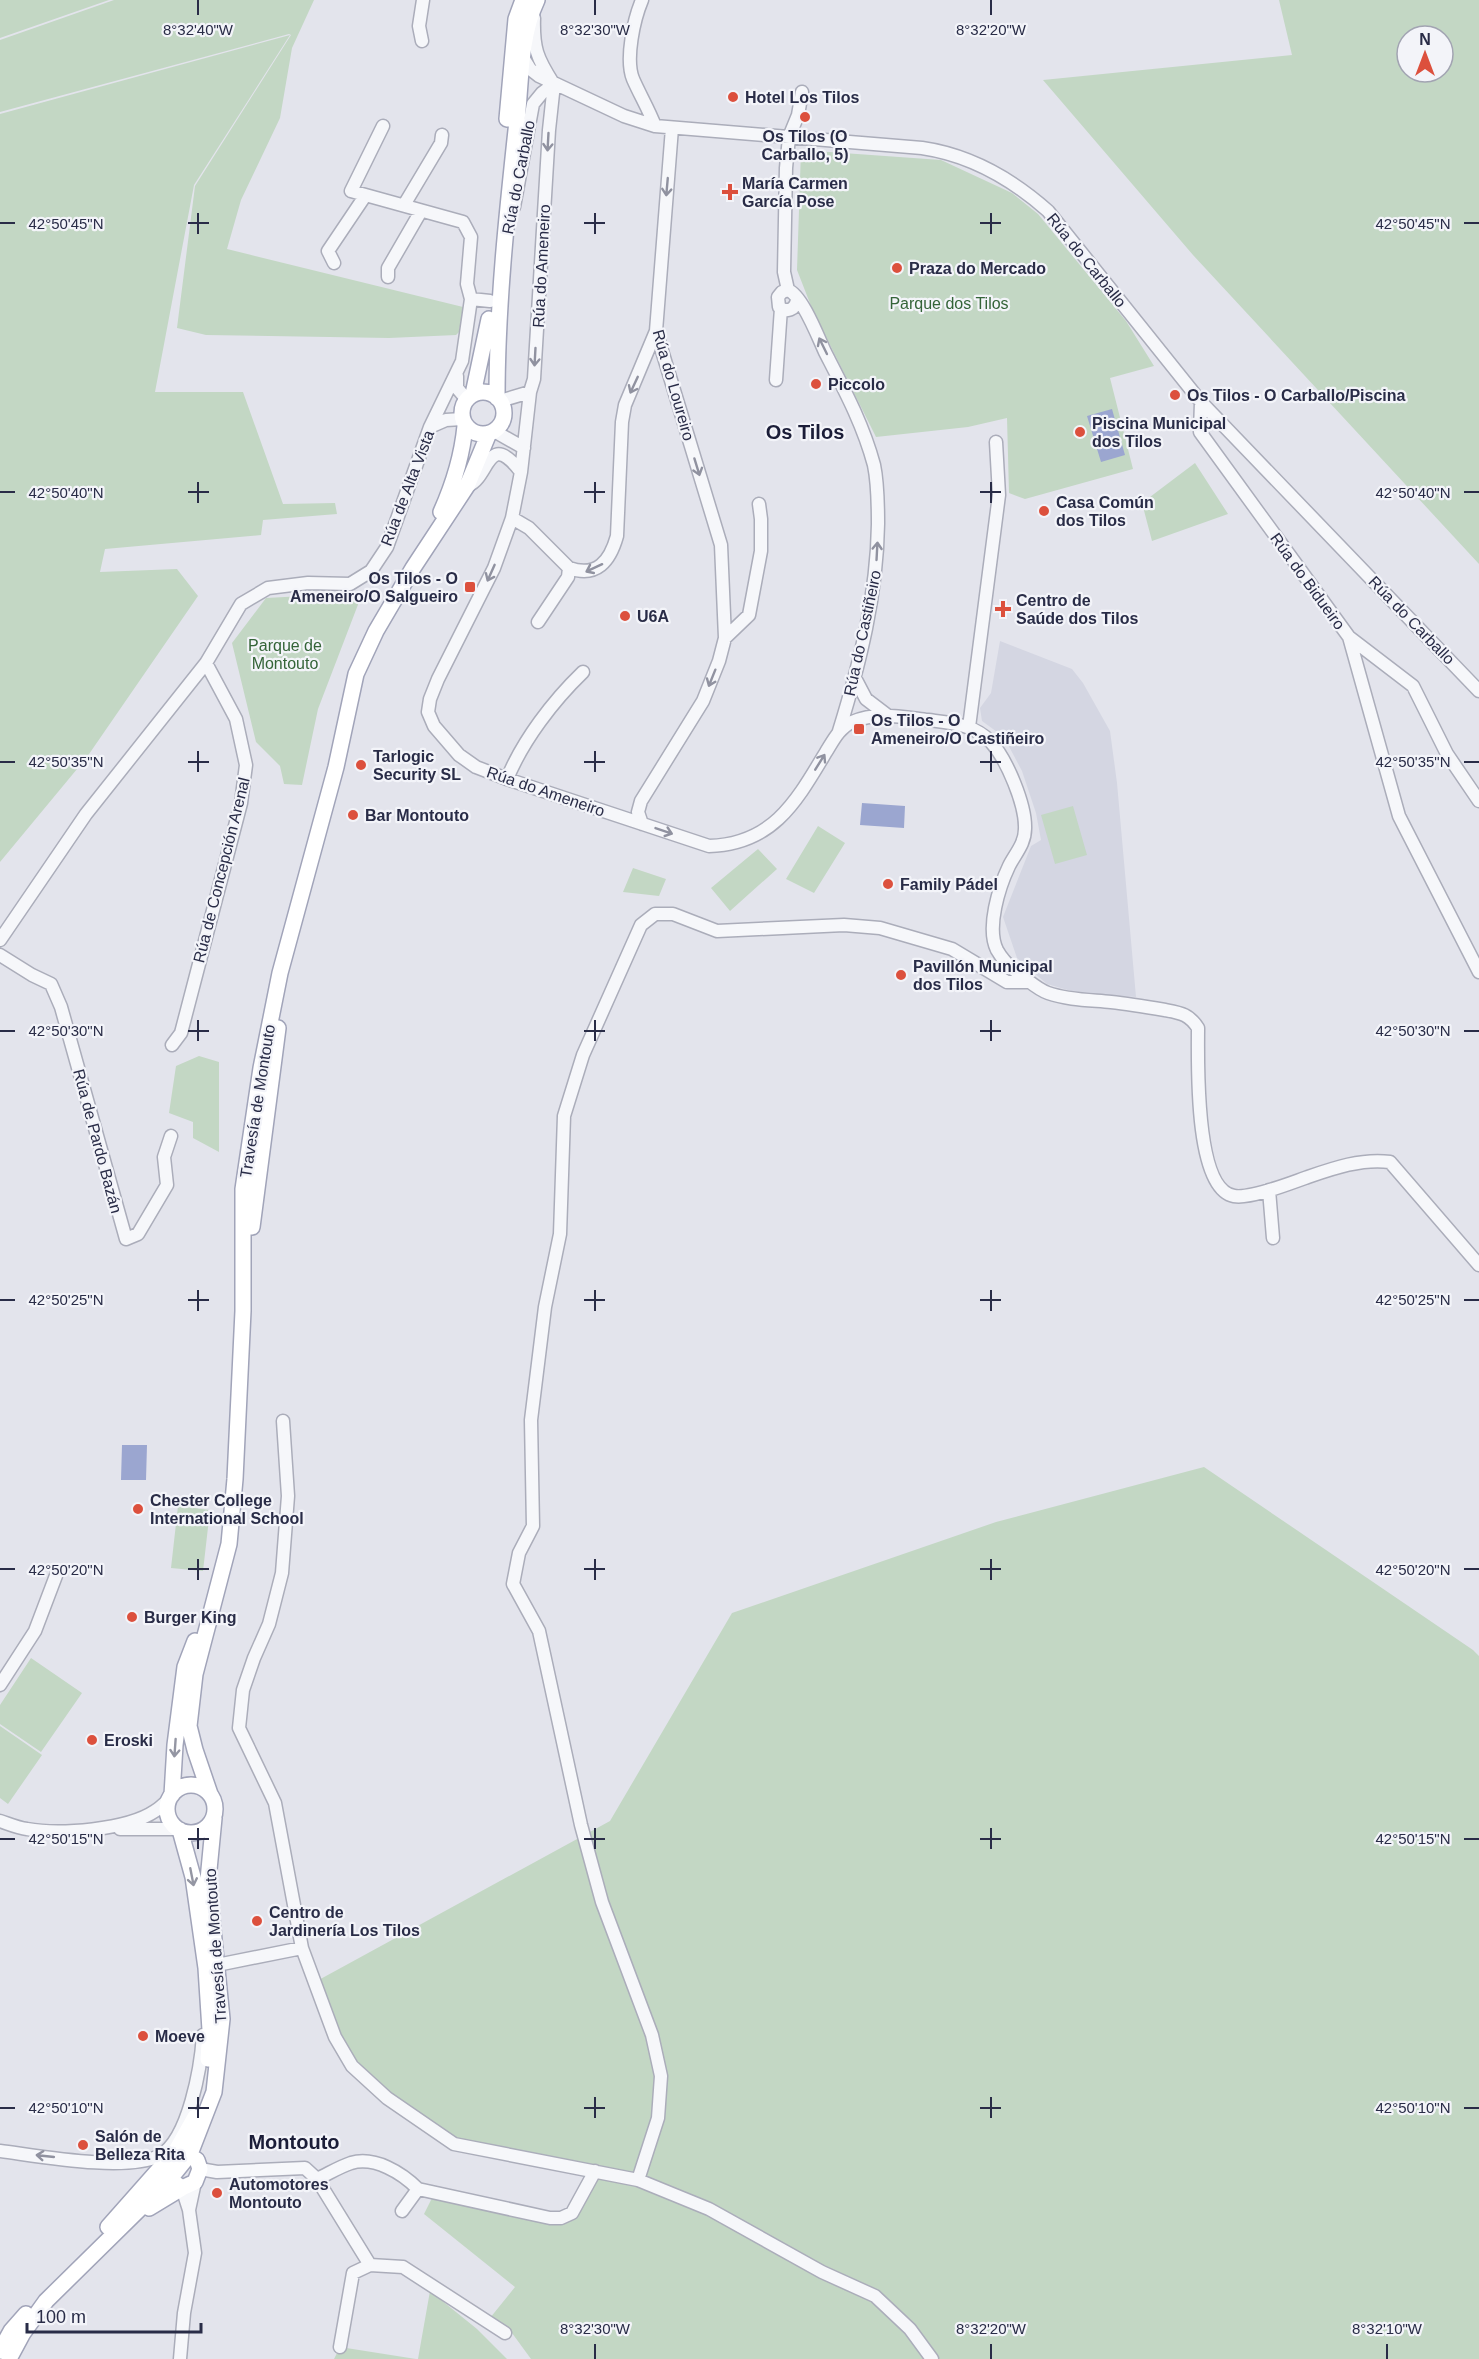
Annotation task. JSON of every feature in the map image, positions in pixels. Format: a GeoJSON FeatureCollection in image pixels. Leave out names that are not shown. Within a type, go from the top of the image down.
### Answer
{"type":"FeatureCollection","features":[{"type":"Feature","properties":{"kind":"main road"},"geometry":{"type":"LineString","coordinates":[[531,1],[504,244],[497,335],[502,422],[491,432],[479,434],[464,422],[463,406],[487,334],[499,232],[516,19],[531,1]]}},
{"type":"Feature","properties":{"kind":"main road"},"geometry":{"type":"LineString","coordinates":[[468,396],[486,392],[500,402]]}},
{"type":"Feature","properties":{"kind":"main road","name":"Travesía de Montouto"},"geometry":{"type":"LineString","coordinates":[[420,556],[455,482],[462,455],[464,422]]}},
{"type":"Feature","properties":{"kind":"main road","name":"Travesía de Montouto"},"geometry":{"type":"LineString","coordinates":[[9,2359],[23,2333],[46,2301],[118,2232],[181,2178],[184,2152],[206,2090],[212,1966],[208,1880],[215,1806],[189,1726],[195,1674],[229,1544],[235,1479],[243,1311],[243,1189],[261,1068],[280,973],[336,767],[356,674],[376,631],[420,556],[467,486],[491,432]]}},
{"type":"Feature","properties":{"kind":"main road","name":"Travesía de Montouto"},"geometry":{"type":"LineString","coordinates":[[212,1966],[193,1878],[178,1830],[169,1819],[168,1805],[171,1797],[174,1746],[185,1667],[208,1605],[216,1592]]}},
{"type":"Feature","properties":{"kind":"main road"},"geometry":{"type":"LineString","coordinates":[[171,1797],[177,1790],[191,1785],[205,1789],[210,1794]]}},
{"type":"Feature","properties":{"kind":"main road"},"geometry":{"type":"LineString","coordinates":[[178,1830],[186,1833],[199,1832],[205,1829],[214,1818]]}},
{"type":"Feature","properties":{"kind":"main road"},"geometry":{"type":"LineString","coordinates":[[181,2178],[197,2160],[184,2152]]}},
{"type":"Feature","properties":{"kind":"main road","name":"Travesía de Montouto"},"geometry":{"type":"LineString","coordinates":[[0,2351],[11,2331],[40,2296],[181,2178]]}},
{"type":"Feature","properties":{"kind":"street"},"geometry":{"type":"LineString","coordinates":[[422,40],[419,26],[423,0]]}},
{"type":"Feature","properties":{"kind":"street"},"geometry":{"type":"LineString","coordinates":[[642,0],[636,14],[633,33],[632,77],[655,126]]}},
{"type":"Feature","properties":{"kind":"street"},"geometry":{"type":"LineString","coordinates":[[531,1],[536,54],[554,84]]}},
{"type":"Feature","properties":{"kind":"street","name":"Rúa do Carballo"},"geometry":{"type":"LineString","coordinates":[[524,61],[539,76],[554,84],[624,117],[655,126],[944,151],[975,162],[998,174],[1035,199],[1048,211],[1201,402],[1479,691]]}},
{"type":"Feature","properties":{"kind":"street","name":"Rúa do Carballo"},"geometry":{"type":"LineString","coordinates":[[504,244],[533,105],[554,84]]}},
{"type":"Feature","properties":{"kind":"street","name":"Rúa do Ameneiro"},"geometry":{"type":"LineString","coordinates":[[554,84],[549,130],[534,379],[530,392],[521,472],[512,518],[494,568],[430,699],[428,712],[434,726],[459,755],[476,767],[709,846],[744,841],[765,831],[784,814],[839,731]]}},
{"type":"Feature","properties":{"kind":"street"},"geometry":{"type":"LineString","coordinates":[[797,300],[793,309],[787,310],[781,308],[777,303],[782,292],[788,290],[784,272],[786,168],[789,137],[798,115],[802,92]]}},
{"type":"Feature","properties":{"kind":"street"},"geometry":{"type":"LineString","coordinates":[[334,263],[328,251],[365,196],[351,191],[382,126]]}},
{"type":"Feature","properties":{"kind":"street","name":"Rúa do Loureiro"},"geometry":{"type":"LineString","coordinates":[[642,824],[638,812],[641,801],[703,701],[719,661],[725,638],[721,545],[656,331],[672,128]]}},
{"type":"Feature","properties":{"kind":"street"},"geometry":{"type":"LineString","coordinates":[[404,205],[441,143],[442,135]]}},
{"type":"Feature","properties":{"kind":"street","name":"Rúa de Alta Vista"},"geometry":{"type":"LineString","coordinates":[[206,663],[241,604],[268,588],[308,583],[350,584],[371,571],[387,547],[430,428],[458,371],[465,349],[471,299],[467,284],[471,237],[463,222],[365,196]]}},
{"type":"Feature","properties":{"kind":"street"},"geometry":{"type":"LineString","coordinates":[[388,277],[388,268],[422,211]]}},
{"type":"Feature","properties":{"kind":"street","name":"Rúa do Castiñeiro"},"geometry":{"type":"LineString","coordinates":[[788,290],[793,292],[806,313],[857,415],[874,468],[878,505],[874,591],[855,678],[839,731]]}},
{"type":"Feature","properties":{"kind":"street"},"geometry":{"type":"LineString","coordinates":[[471,299],[490,302]]}},
{"type":"Feature","properties":{"kind":"street"},"geometry":{"type":"LineString","coordinates":[[776,380],[781,308]]}},
{"type":"Feature","properties":{"kind":"street"},"geometry":{"type":"LineString","coordinates":[[512,518],[529,528],[569,568],[583,572],[592,570],[608,559],[614,549],[617,536],[624,413],[656,331]]}},
{"type":"Feature","properties":{"kind":"street","name":"Rúa de Alta Vista"},"geometry":{"type":"LineString","coordinates":[[458,371],[457,388],[468,396]]}},
{"type":"Feature","properties":{"kind":"street"},"geometry":{"type":"LineString","coordinates":[[500,402],[530,392]]}},
{"type":"Feature","properties":{"kind":"street"},"geometry":{"type":"LineString","coordinates":[[440,406],[468,396]]}},
{"type":"Feature","properties":{"kind":"street"},"geometry":{"type":"LineString","coordinates":[[500,402],[527,414]]}},
{"type":"Feature","properties":{"kind":"street","name":"Rúa do Bidueiro"},"geometry":{"type":"LineString","coordinates":[[1201,402],[1200,432],[1349,637],[1399,816],[1478,970]]}},
{"type":"Feature","properties":{"kind":"street"},"geometry":{"type":"LineString","coordinates":[[430,428],[446,420],[464,422]]}},
{"type":"Feature","properties":{"kind":"street"},"geometry":{"type":"LineString","coordinates":[[491,432],[524,448]]}},
{"type":"Feature","properties":{"kind":"street"},"geometry":{"type":"LineString","coordinates":[[969,727],[999,495],[996,442]]}},
{"type":"Feature","properties":{"kind":"street"},"geometry":{"type":"LineString","coordinates":[[467,486],[475,483],[489,458],[495,455],[513,461],[521,472]]}},
{"type":"Feature","properties":{"kind":"street"},"geometry":{"type":"LineString","coordinates":[[725,638],[749,615],[761,551],[759,504]]}},
{"type":"Feature","properties":{"kind":"street"},"geometry":{"type":"LineString","coordinates":[[538,622],[568,577],[569,568]]}},
{"type":"Feature","properties":{"kind":"street"},"geometry":{"type":"LineString","coordinates":[[1349,637],[1413,686],[1447,754],[1479,801]]}},
{"type":"Feature","properties":{"kind":"street"},"geometry":{"type":"LineString","coordinates":[[0,940],[86,814],[206,663]]}},
{"type":"Feature","properties":{"kind":"street","name":"Rúa de Concepción Arenal"},"geometry":{"type":"LineString","coordinates":[[172,1046],[181,1033],[184,1022],[241,803],[246,765],[236,719],[206,663]]}},
{"type":"Feature","properties":{"kind":"street"},"geometry":{"type":"LineString","coordinates":[[507,779],[533,733],[565,689],[583,672]]}},
{"type":"Feature","properties":{"kind":"street"},"geometry":{"type":"LineString","coordinates":[[855,678],[866,699],[887,715]]}},
{"type":"Feature","properties":{"kind":"street"},"geometry":{"type":"LineString","coordinates":[[839,731],[851,722],[867,717],[887,715],[969,727],[989,741],[1002,756],[1013,779],[1024,816],[1025,829],[1023,841],[1002,883],[994,917],[996,948],[1008,965],[1048,993],[1174,1011],[1184,1013],[1192,1019],[1198,1028],[1198,1101],[1202,1128],[1206,1151],[1221,1190],[1231,1196],[1241,1197],[1330,1170],[1376,1160],[1390,1162],[1479,1265]]}},
{"type":"Feature","properties":{"kind":"street"},"geometry":{"type":"LineString","coordinates":[[638,2180],[658,2118],[661,2076],[652,2034],[602,1902],[584,1836],[539,1631],[513,1584],[519,1553],[533,1526],[531,1420],[535,1375],[560,1234],[564,1116],[583,1055],[641,925],[655,914],[673,914],[717,930],[844,925],[880,928],[952,949],[1007,982],[1030,982]]}},
{"type":"Feature","properties":{"kind":"street","name":"Rúa de Pardo Bazán"},"geometry":{"type":"LineString","coordinates":[[0,955],[51,984],[61,1007],[126,1239],[138,1233],[167,1185],[164,1157],[171,1136]]}},
{"type":"Feature","properties":{"kind":"street"},"geometry":{"type":"LineString","coordinates":[[1269,1190],[1273,1238]]}},
{"type":"Feature","properties":{"kind":"street"},"geometry":{"type":"LineString","coordinates":[[282,1421],[288,1496],[282,1573],[269,1624],[243,1690],[239,1728],[274,1803],[302,1948],[335,2037],[352,2066],[387,2098],[454,2144],[638,2180],[709,2209],[822,2272],[875,2296],[910,2329],[933,2359]]}},
{"type":"Feature","properties":{"kind":"street"},"geometry":{"type":"LineString","coordinates":[[0,1685],[35,1631],[57,1573]]}},
{"type":"Feature","properties":{"kind":"street"},"geometry":{"type":"LineString","coordinates":[[0,1821],[27,1829],[70,1831],[107,1827],[132,1822],[154,1812],[171,1797]]}},
{"type":"Feature","properties":{"kind":"street"},"geometry":{"type":"LineString","coordinates":[[107,1827],[132,1830],[178,1830]]}},
{"type":"Feature","properties":{"kind":"street"},"geometry":{"type":"LineString","coordinates":[[0,2151],[90,2161],[136,2162],[159,2156],[182,2129],[192,2101],[203,2037],[203,1992],[212,1966],[302,1948]]}},
{"type":"Feature","properties":{"kind":"street"},"geometry":{"type":"LineString","coordinates":[[317,2179],[353,2162],[380,2164],[406,2177],[418,2189],[550,2218],[572,2213],[595,2171]]}},
{"type":"Feature","properties":{"kind":"street"},"geometry":{"type":"LineString","coordinates":[[180,2359],[183,2313],[195,2253],[189,2210],[181,2178],[217,2172],[305,2168],[317,2179],[370,2265]]}},
{"type":"Feature","properties":{"kind":"street"},"geometry":{"type":"LineString","coordinates":[[402,2211],[418,2189]]}},
{"type":"Feature","properties":{"kind":"street"},"geometry":{"type":"LineString","coordinates":[[340,2347],[353,2273],[370,2265],[403,2267],[505,2333]]}},
{"type":"Feature","properties":{"kind":"shaded area"},"geometry":{"type":"Polygon","coordinates":[[[1000,641],[1072,669],[1083,683],[1110,731],[1117,783],[1136,997],[1078,993],[1047,984],[1017,958],[1003,917],[1031,846],[1041,840],[1036,813],[1022,771],[1004,737],[982,721],[980,708],[991,693],[1000,641]]]}},
{"type":"Feature","properties":{"kind":"green space"},"geometry":{"type":"Polygon","coordinates":[[[0,0],[109,0],[0,38],[0,0]]]}},
{"type":"Feature","properties":{"kind":"green space"},"geometry":{"type":"Polygon","coordinates":[[[114,0],[314,0],[292,48],[280,118],[241,200],[227,249],[463,307],[459,332],[456,335],[389,338],[206,335],[177,328],[195,186],[291,35],[0,112],[0,40],[114,0]]]}},
{"type":"Feature","properties":{"kind":"green space"},"geometry":{"type":"Polygon","coordinates":[[[1279,0],[1479,0],[1479,564],[1193,255],[1043,80],[1292,55],[1279,0]]]}},
{"type":"Feature","properties":{"kind":"green space"},"geometry":{"type":"Polygon","coordinates":[[[290,35],[194,185],[155,392],[243,392],[283,504],[335,503],[337,514],[263,520],[261,535],[105,549],[100,572],[177,569],[198,596],[87,757],[0,862],[0,114],[290,35]]]}},
{"type":"Feature","properties":{"kind":"green space","name":"Parque dos Tilos"},"geometry":{"type":"Polygon","coordinates":[[[801,150],[941,160],[1012,193],[1038,214],[1126,321],[1154,366],[1110,378],[1133,469],[1025,499],[1009,493],[1007,418],[968,427],[876,437],[813,311],[797,270],[801,150]]]}},
{"type":"Feature","properties":{"kind":"green space"},"geometry":{"type":"Polygon","coordinates":[[[1195,463],[1228,514],[1152,541],[1142,503],[1195,463]]]}},
{"type":"Feature","properties":{"kind":"green space","name":"Parque de Montouto"},"geometry":{"type":"Polygon","coordinates":[[[341,594],[359,602],[318,709],[302,785],[284,784],[280,766],[256,742],[232,643],[266,598],[341,594]]]}},
{"type":"Feature","properties":{"kind":"green space"},"geometry":{"type":"Polygon","coordinates":[[[1073,806],[1087,855],[1055,864],[1041,815],[1073,806]]]}},
{"type":"Feature","properties":{"kind":"green space"},"geometry":{"type":"Polygon","coordinates":[[[818,826],[845,843],[814,893],[786,879],[818,826]]]}},
{"type":"Feature","properties":{"kind":"green space"},"geometry":{"type":"Polygon","coordinates":[[[758,849],[777,869],[730,911],[711,888],[758,849]]]}},
{"type":"Feature","properties":{"kind":"green space"},"geometry":{"type":"Polygon","coordinates":[[[633,868],[666,879],[659,896],[623,892],[633,868]]]}},
{"type":"Feature","properties":{"kind":"green space"},"geometry":{"type":"Polygon","coordinates":[[[199,1056],[219,1062],[219,1152],[193,1138],[193,1122],[169,1113],[176,1066],[199,1056]]]}},
{"type":"Feature","properties":{"kind":"green space"},"geometry":{"type":"Polygon","coordinates":[[[1204,1467],[1479,1656],[1479,2359],[531,2359],[512,2333],[490,2318],[515,2287],[424,2214],[432,2198],[574,2216],[597,2178],[452,2139],[388,2092],[354,2061],[342,2043],[315,1982],[610,1821],[732,1613],[996,1522],[1204,1467]]]}},
{"type":"Feature","properties":{"kind":"green space"},"geometry":{"type":"Polygon","coordinates":[[[178,1506],[210,1510],[203,1571],[171,1568],[178,1506]]]}},
{"type":"Feature","properties":{"kind":"green space"},"geometry":{"type":"Polygon","coordinates":[[[31,1658],[82,1693],[41,1752],[0,1724],[0,1705],[31,1658]]]}},
{"type":"Feature","properties":{"kind":"green space"},"geometry":{"type":"Polygon","coordinates":[[[0,1726],[42,1755],[8,1804],[0,1798],[0,1726]]]}},
{"type":"Feature","properties":{"kind":"green space"},"geometry":{"type":"Polygon","coordinates":[[[430,2291],[477,2329],[507,2359],[418,2359],[430,2291]]]}},
{"type":"Feature","properties":{"kind":"green space"},"geometry":{"type":"Polygon","coordinates":[[[340,2347],[416,2359],[334,2359],[340,2347]]]}},
{"type":"Feature","properties":{"kind":"water"},"geometry":{"type":"Polygon","coordinates":[[[1112,409],[1125,455],[1101,462],[1087,416],[1112,409]]]}},
{"type":"Feature","properties":{"kind":"water"},"geometry":{"type":"Polygon","coordinates":[[[862,803],[905,806],[904,828],[860,825],[862,803]]]}},
{"type":"Feature","properties":{"kind":"water"},"geometry":{"type":"Polygon","coordinates":[[[122,1445],[147,1445],[146,1480],[121,1480],[122,1445]]]}},
{"type":"Feature","properties":{"kind":"place","name":"Hotel Los Tilos"},"geometry":{"type":"Point","coordinates":[733,97]}},
{"type":"Feature","properties":{"kind":"place","name":"Os Tilos (O Carballo, 5)"},"geometry":{"type":"Point","coordinates":[805,117]}},
{"type":"Feature","properties":{"kind":"place","name":"María Carmen García Pose"},"geometry":{"type":"Point","coordinates":[730,192]}},
{"type":"Feature","properties":{"kind":"place","name":"Praza do Mercado"},"geometry":{"type":"Point","coordinates":[897,268]}},
{"type":"Feature","properties":{"kind":"place","name":"Piccolo"},"geometry":{"type":"Point","coordinates":[816,384]}},
{"type":"Feature","properties":{"kind":"place","name":"Os Tilos - O Carballo/Piscina"},"geometry":{"type":"Point","coordinates":[1175,395]}},
{"type":"Feature","properties":{"kind":"place","name":"Piscina Municipal dos Tilos"},"geometry":{"type":"Point","coordinates":[1080,432]}},
{"type":"Feature","properties":{"kind":"place","name":"Casa Común dos Tilos"},"geometry":{"type":"Point","coordinates":[1044,511]}},
{"type":"Feature","properties":{"kind":"place","name":"Os Tilos - O Ameneiro/O Salgueiro"},"geometry":{"type":"Point","coordinates":[470,587]}},
{"type":"Feature","properties":{"kind":"place","name":"Centro de Saúde dos Tilos"},"geometry":{"type":"Point","coordinates":[1003,609]}},
{"type":"Feature","properties":{"kind":"place","name":"U6A"},"geometry":{"type":"Point","coordinates":[625,616]}},
{"type":"Feature","properties":{"kind":"place","name":"Os Tilos - O Ameneiro/O Castiñeiro"},"geometry":{"type":"Point","coordinates":[859,729]}},
{"type":"Feature","properties":{"kind":"place","name":"Tarlogic Security SL"},"geometry":{"type":"Point","coordinates":[361,765]}},
{"type":"Feature","properties":{"kind":"place","name":"Bar Montouto"},"geometry":{"type":"Point","coordinates":[353,815]}},
{"type":"Feature","properties":{"kind":"place","name":"Family Pádel"},"geometry":{"type":"Point","coordinates":[888,884]}},
{"type":"Feature","properties":{"kind":"place","name":"Pavillón Municipal dos Tilos"},"geometry":{"type":"Point","coordinates":[901,975]}},
{"type":"Feature","properties":{"kind":"place","name":"Chester College International School"},"geometry":{"type":"Point","coordinates":[138,1509]}},
{"type":"Feature","properties":{"kind":"place","name":"Burger King"},"geometry":{"type":"Point","coordinates":[132,1617]}},
{"type":"Feature","properties":{"kind":"place","name":"Eroski"},"geometry":{"type":"Point","coordinates":[92,1740]}},
{"type":"Feature","properties":{"kind":"place","name":"Centro de Jardinería Los Tilos"},"geometry":{"type":"Point","coordinates":[257,1921]}},
{"type":"Feature","properties":{"kind":"place","name":"Moeve"},"geometry":{"type":"Point","coordinates":[143,2036]}},
{"type":"Feature","properties":{"kind":"place","name":"Salón de Belleza Rita"},"geometry":{"type":"Point","coordinates":[83,2145]}},
{"type":"Feature","properties":{"kind":"place","name":"Automotores Montouto"},"geometry":{"type":"Point","coordinates":[217,2193]}},
{"type":"Feature","properties":{"kind":"district","name":"Os Tilos"},"geometry":{"type":"Point","coordinates":[805,432]}},
{"type":"Feature","properties":{"kind":"district","name":"Montouto"},"geometry":{"type":"Point","coordinates":[294,2142]}}]}
